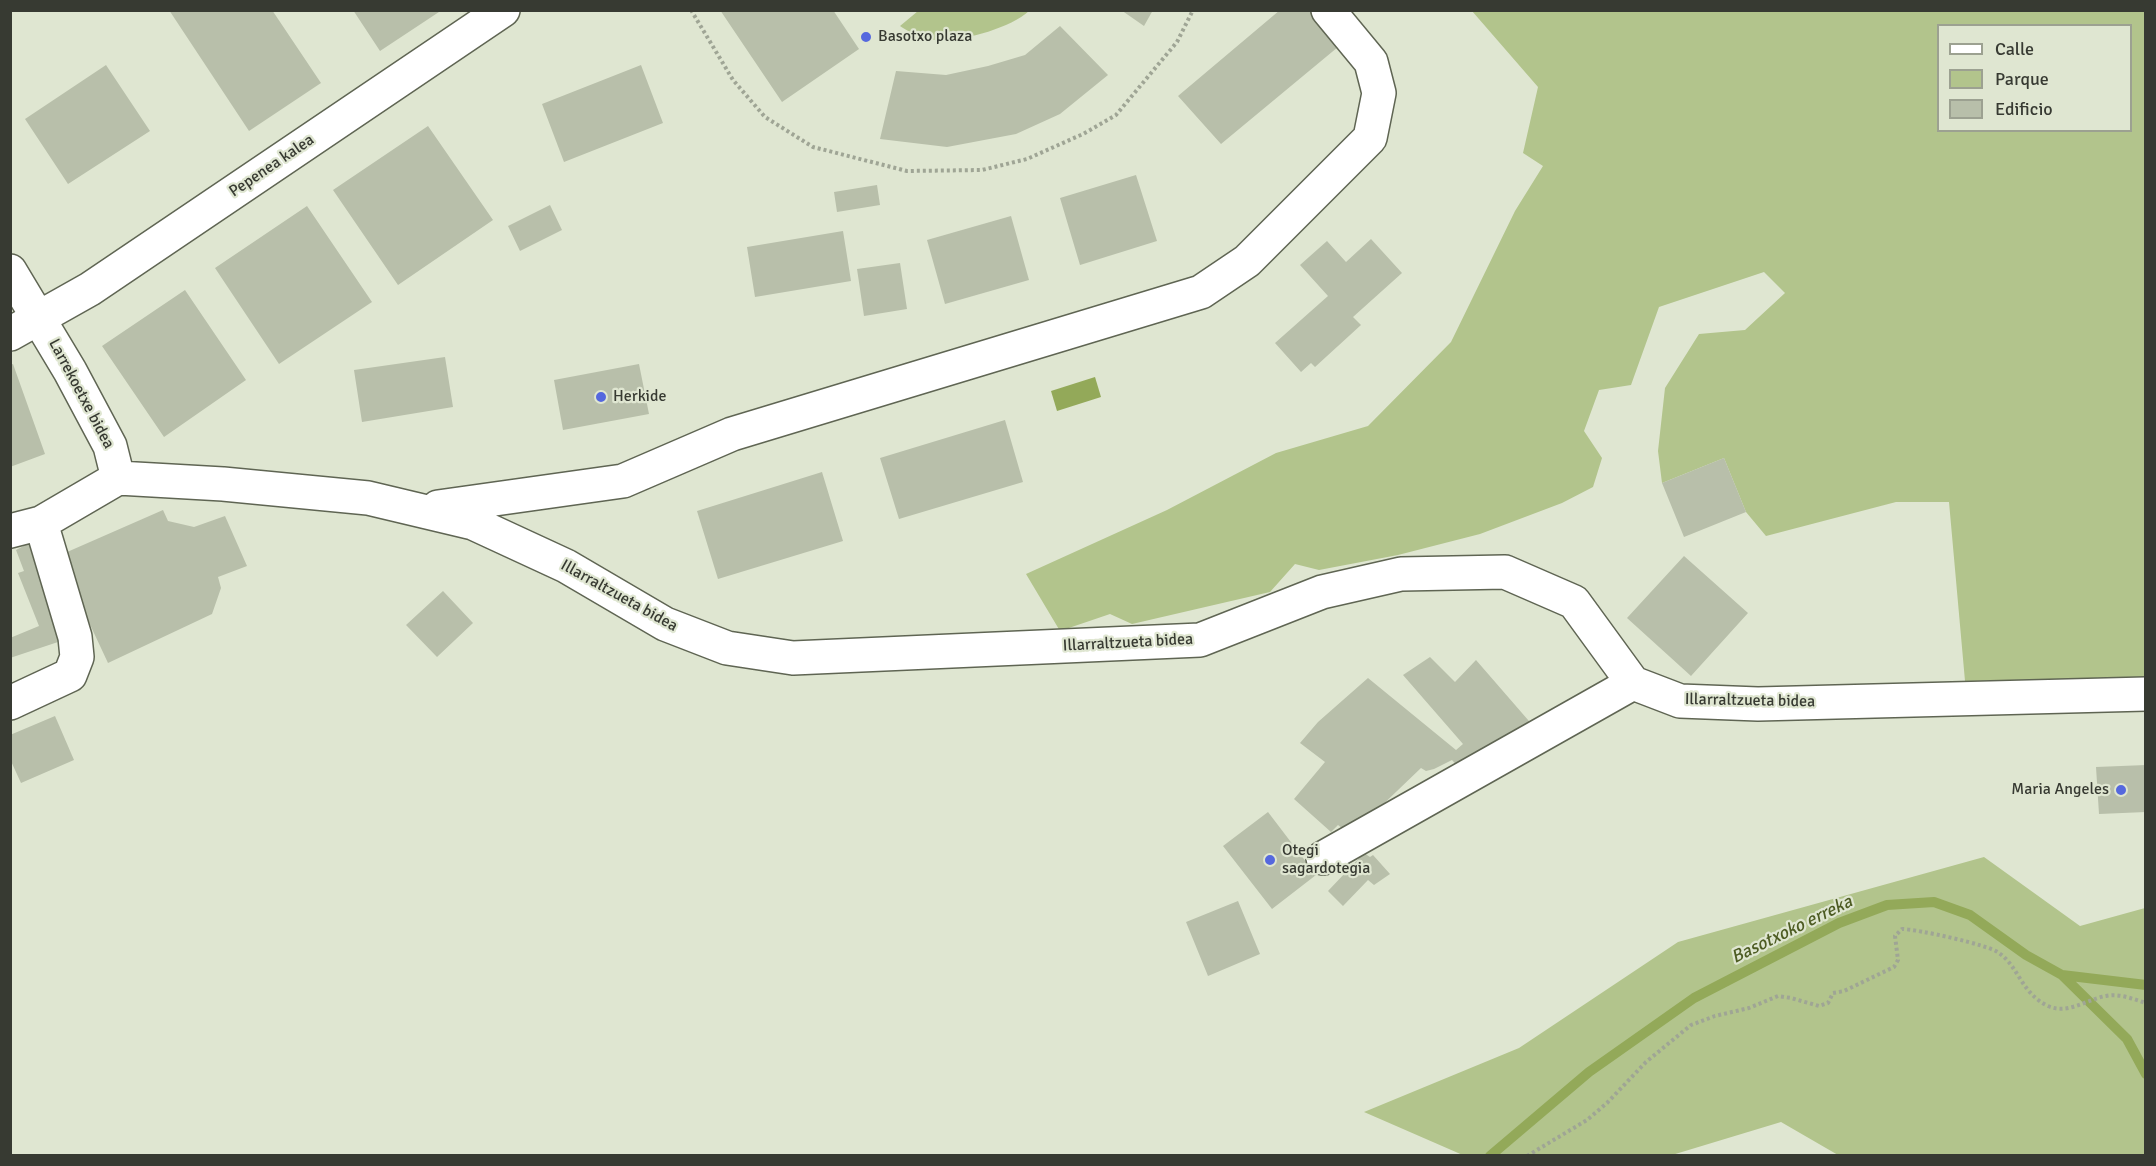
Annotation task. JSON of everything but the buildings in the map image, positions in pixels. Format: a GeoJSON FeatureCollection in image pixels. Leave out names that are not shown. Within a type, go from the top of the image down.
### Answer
{"type":"FeatureCollection","features":[{"type":"Feature","properties":{"kind":"street","name":"Pepenea kalea"},"geometry":{"type":"LineString","coordinates":[[10,334],[90,289],[503,10]]}},
{"type":"Feature","properties":{"kind":"street"},"geometry":{"type":"LineString","coordinates":[[418,510],[623,481],[732,434],[1201,292],[1247,261],[1370,138],[1379,93],[1371,62],[1328,10]]}},
{"type":"Feature","properties":{"kind":"street","name":"Larrekoetxe bidea"},"geometry":{"type":"LineString","coordinates":[[10,271],[40,319],[110,446],[118,478]]}},
{"type":"Feature","properties":{"kind":"street"},"geometry":{"type":"LineString","coordinates":[[10,703],[70,675],[76,657],[75,637],[26,527],[118,478]]}},
{"type":"Feature","properties":{"kind":"street","name":"Illarraltzueta bidea"},"geometry":{"type":"LineString","coordinates":[[118,478],[223,484],[368,498],[473,523],[566,566],[664,624],[728,648],[793,658],[1200,640],[1322,592],[1401,574],[1505,572],[1574,602],[1633,683],[1680,701],[1758,704],[2145,694]]}},
{"type":"Feature","properties":{"kind":"street"},"geometry":{"type":"LineString","coordinates":[[1323,858],[1633,683]]}},
{"type":"Feature","properties":{"kind":"path"},"geometry":{"type":"LineString","coordinates":[[691,10],[733,80],[765,117],[813,147],[907,171],[982,170],[1027,159],[1083,134],[1116,115],[1177,42],[1192,10]]}},
{"type":"Feature","properties":{"kind":"path"},"geometry":{"type":"LineString","coordinates":[[1527,1155],[1587,1120],[1607,1103],[1646,1062],[1691,1025],[1715,1016],[1749,1008],[1778,996],[1819,1006],[1828,1003],[1833,993],[1894,967],[1898,960],[1895,936],[1902,929],[1924,931],[1999,952],[2028,992],[2050,1007],[2066,1008],[2106,996],[2118,995],[2145,1003]]}},
{"type":"Feature","properties":{"kind":"green space"},"geometry":{"type":"Polygon","coordinates":[[[918,11],[1029,11],[995,30],[938,40],[919,37],[900,26],[918,11]]]}},
{"type":"Feature","properties":{"kind":"green space"},"geometry":{"type":"Polygon","coordinates":[[[1472,11],[2145,11],[2145,679],[1965,681],[1949,502],[1896,502],[1766,536],[1746,512],[1724,458],[1662,483],[1658,451],[1665,388],[1699,334],[1745,330],[1785,293],[1764,272],[1659,307],[1631,385],[1599,390],[1584,431],[1602,458],[1593,487],[1562,503],[1480,534],[1398,555],[1319,570],[1295,564],[1270,592],[1132,624],[1110,614],[1060,631],[1026,574],[1167,510],[1276,453],[1368,426],[1451,342],[1515,211],[1543,166],[1523,153],[1538,87],[1472,11]]]}},
{"type":"Feature","properties":{"kind":"green space"},"geometry":{"type":"Polygon","coordinates":[[[1984,857],[2080,926],[2145,908],[2145,1155],[1838,1155],[1781,1122],[1672,1155],[1465,1156],[1364,1112],[1519,1048],[1678,942],[1984,857]]]}},
{"type":"Feature","properties":{"kind":"shaded area"},"geometry":{"type":"Polygon","coordinates":[[[1095,377],[1101,397],[1057,411],[1051,391],[1095,377]]]}},
{"type":"Feature","properties":{"kind":"waterway","name":"Basotxoko erreka"},"geometry":{"type":"LineString","coordinates":[[1490,1156],[1589,1072],[1694,998],[1839,923],[1887,905],[1934,902],[1970,915],[2026,955],[2062,975],[2146,985]]}},
{"type":"Feature","properties":{"kind":"waterway"},"geometry":{"type":"LineString","coordinates":[[2062,975],[2127,1039],[2146,1074]]}},
{"type":"Feature","properties":{"kind":"place","name":"Basotxo plaza"},"geometry":{"type":"Point","coordinates":[866,37]}},
{"type":"Feature","properties":{"kind":"place","name":"Herkide"},"geometry":{"type":"Point","coordinates":[601,397]}},
{"type":"Feature","properties":{"kind":"place","name":"Maria Angeles"},"geometry":{"type":"Point","coordinates":[2121,790]}},
{"type":"Feature","properties":{"kind":"place","name":"Otegi sagardotegia"},"geometry":{"type":"Point","coordinates":[1270,860]}}]}
